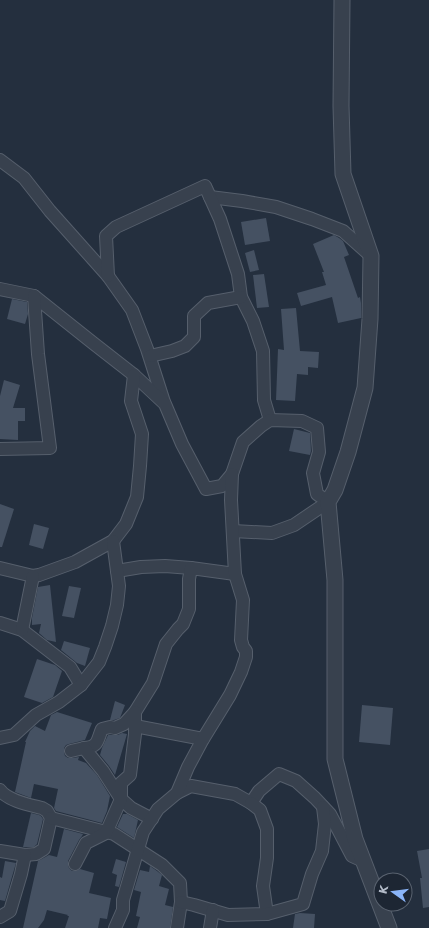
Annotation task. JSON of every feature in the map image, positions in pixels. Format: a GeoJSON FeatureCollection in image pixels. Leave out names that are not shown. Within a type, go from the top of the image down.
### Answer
{"type":"FeatureCollection","features":[{"type":"Feature","properties":{"kind":"street"},"geometry":{"type":"LineString","coordinates":[[233,531],[272,534],[294,526],[328,502],[335,490],[348,452],[365,388],[370,319],[371,256],[343,174],[341,106],[342,0]]}},
{"type":"Feature","properties":{"kind":"street"},"geometry":{"type":"LineString","coordinates":[[0,160],[24,178],[50,211],[108,276],[132,310],[150,356],[165,404],[182,444],[206,489],[222,486],[232,474]]}},
{"type":"Feature","properties":{"kind":"street"},"geometry":{"type":"LineString","coordinates":[[108,276],[106,236],[116,227],[204,186],[220,219],[238,274],[241,297],[254,320],[263,351],[264,400],[270,420]]}},
{"type":"Feature","properties":{"kind":"street"},"geometry":{"type":"LineString","coordinates":[[210,197],[276,207],[312,219],[343,231],[371,256]]}},
{"type":"Feature","properties":{"kind":"street"},"geometry":{"type":"LineString","coordinates":[[0,289],[34,296],[134,375],[165,404]]}},
{"type":"Feature","properties":{"kind":"street"},"geometry":{"type":"LineString","coordinates":[[0,449],[50,448],[38,354],[34,296]]}},
{"type":"Feature","properties":{"kind":"street"},"geometry":{"type":"LineString","coordinates":[[150,356],[172,351],[185,346],[194,337],[194,316],[208,303],[241,297]]}},
{"type":"Feature","properties":{"kind":"street"},"geometry":{"type":"LineString","coordinates":[[0,568],[33,576],[39,576],[76,562],[113,541],[126,524],[137,497],[142,434],[131,402],[134,375]]}},
{"type":"Feature","properties":{"kind":"street"},"geometry":{"type":"LineString","coordinates":[[177,793],[203,739],[230,695],[241,672],[246,657],[246,651],[241,640],[243,600],[235,574],[231,500],[232,474],[243,442],[261,426],[270,420],[302,421],[317,428],[319,452],[313,474],[317,494],[328,502],[335,580],[335,758],[355,838],[389,928]]}},
{"type":"Feature","properties":{"kind":"street"},"geometry":{"type":"LineString","coordinates":[[0,738],[14,735],[36,715],[59,702],[80,685],[98,662],[105,648],[112,626],[119,586],[113,541]]}},
{"type":"Feature","properties":{"kind":"street"},"geometry":{"type":"LineString","coordinates":[[117,571],[141,567],[165,566],[235,574]]}},
{"type":"Feature","properties":{"kind":"street"},"geometry":{"type":"LineString","coordinates":[[71,751],[91,748],[97,742],[102,729],[110,727],[115,728],[124,724],[135,712],[154,683],[166,644],[183,624],[189,609],[188,579],[191,568]]}},
{"type":"Feature","properties":{"kind":"street"},"geometry":{"type":"LineString","coordinates":[[22,630],[33,576]]}},
{"type":"Feature","properties":{"kind":"street"},"geometry":{"type":"LineString","coordinates":[[0,623],[22,630],[70,667],[80,685]]}},
{"type":"Feature","properties":{"kind":"street"},"geometry":{"type":"LineString","coordinates":[[75,864],[86,843],[106,833],[121,799],[121,783],[130,775],[135,734],[135,712]]}},
{"type":"Feature","properties":{"kind":"street"},"geometry":{"type":"LineString","coordinates":[[135,726],[203,739]]}},
{"type":"Feature","properties":{"kind":"street"},"geometry":{"type":"LineString","coordinates":[[84,748],[103,771],[121,799],[131,808],[152,819]]}},
{"type":"Feature","properties":{"kind":"street"},"geometry":{"type":"LineString","coordinates":[[251,803],[259,791],[279,774],[296,781],[330,814],[352,856],[363,861]]}},
{"type":"Feature","properties":{"kind":"street"},"geometry":{"type":"LineString","coordinates":[[115,928],[123,910],[124,900],[143,832],[158,809],[177,793],[191,786],[235,794],[260,810],[267,829],[267,858],[263,886],[268,914]]}},
{"type":"Feature","properties":{"kind":"street"},"geometry":{"type":"LineString","coordinates":[[0,790],[12,799],[42,808],[47,811],[51,818],[44,849],[36,854],[25,855],[0,851]]}},
{"type":"Feature","properties":{"kind":"street"},"geometry":{"type":"LineString","coordinates":[[181,902],[228,915],[268,914],[303,904],[312,874],[322,852],[325,824],[323,807]]}},
{"type":"Feature","properties":{"kind":"street"},"geometry":{"type":"LineString","coordinates":[[51,818],[114,834],[162,865],[180,883],[181,902],[178,928]]}},
{"type":"Feature","properties":{"kind":"street"},"geometry":{"type":"LineString","coordinates":[[0,917],[10,911],[25,855]]}},
{"type":"Feature","properties":{"kind":"street"},"geometry":{"type":"LineString","coordinates":[[210,928],[213,910]]}},
{"type":"Feature","properties":{"kind":"building"},"geometry":{"type":"Polygon","coordinates":[[[266,218],[270,241],[245,245],[241,222],[266,218]]]}},
{"type":"Feature","properties":{"kind":"building"},"geometry":{"type":"Polygon","coordinates":[[[334,235],[343,241],[349,255],[344,257],[361,303],[361,318],[338,323],[332,297],[301,306],[297,293],[326,285],[322,272],[324,272],[313,244],[334,235]]]}},
{"type":"Feature","properties":{"kind":"building"},"geometry":{"type":"Polygon","coordinates":[[[254,250],[259,270],[250,272],[245,253],[254,250]]]}},
{"type":"Feature","properties":{"kind":"building"},"geometry":{"type":"Polygon","coordinates":[[[264,274],[269,307],[257,308],[253,275],[264,274]]]}},
{"type":"Feature","properties":{"kind":"building"},"geometry":{"type":"Polygon","coordinates":[[[12,299],[27,302],[28,314],[25,324],[7,319],[12,299]]]}},
{"type":"Feature","properties":{"kind":"building"},"geometry":{"type":"Polygon","coordinates":[[[296,308],[300,351],[319,352],[318,368],[308,367],[308,375],[297,374],[295,401],[276,400],[278,349],[284,350],[281,309],[296,308]]]}},
{"type":"Feature","properties":{"kind":"building"},"geometry":{"type":"Polygon","coordinates":[[[4,380],[20,385],[13,408],[25,408],[25,421],[18,421],[18,440],[0,439],[0,396],[4,380]]]}},
{"type":"Feature","properties":{"kind":"building"},"geometry":{"type":"Polygon","coordinates":[[[294,429],[310,433],[310,455],[289,451],[294,429]]]}},
{"type":"Feature","properties":{"kind":"building"},"geometry":{"type":"Polygon","coordinates":[[[0,504],[14,509],[2,547],[0,547],[0,504]]]}},
{"type":"Feature","properties":{"kind":"building"},"geometry":{"type":"Polygon","coordinates":[[[34,524],[49,528],[43,549],[29,545],[34,524]]]}},
{"type":"Feature","properties":{"kind":"building"},"geometry":{"type":"Polygon","coordinates":[[[50,585],[56,642],[47,640],[39,633],[41,624],[32,625],[38,587],[50,585]]]}},
{"type":"Feature","properties":{"kind":"building"},"geometry":{"type":"Polygon","coordinates":[[[69,586],[81,588],[74,618],[62,616],[69,586]]]}},
{"type":"Feature","properties":{"kind":"building"},"geometry":{"type":"Polygon","coordinates":[[[64,641],[90,648],[85,666],[77,663],[61,650],[64,641]]]}},
{"type":"Feature","properties":{"kind":"building"},"geometry":{"type":"Polygon","coordinates":[[[37,659],[55,665],[62,671],[53,697],[42,703],[24,697],[37,659]]]}},
{"type":"Feature","properties":{"kind":"building"},"geometry":{"type":"Polygon","coordinates":[[[115,701],[125,705],[120,718],[110,720],[115,701]]]}},
{"type":"Feature","properties":{"kind":"building"},"geometry":{"type":"Polygon","coordinates":[[[362,705],[393,708],[390,745],[359,742],[362,705]]]}},
{"type":"Feature","properties":{"kind":"building"},"geometry":{"type":"Polygon","coordinates":[[[57,712],[92,723],[85,740],[66,745],[64,752],[65,756],[68,758],[79,757],[78,760],[86,763],[97,775],[110,796],[107,811],[102,823],[56,811],[54,808],[58,789],[34,784],[31,798],[15,792],[25,742],[30,731],[35,726],[45,731],[51,715],[57,712]]]}},
{"type":"Feature","properties":{"kind":"building"},"geometry":{"type":"Polygon","coordinates":[[[122,733],[127,734],[115,775],[100,755],[108,735],[118,735],[122,733]]]}},
{"type":"Feature","properties":{"kind":"building"},"geometry":{"type":"Polygon","coordinates":[[[31,813],[41,816],[43,819],[37,844],[34,847],[23,847],[31,813]]]}},
{"type":"Feature","properties":{"kind":"building"},"geometry":{"type":"Polygon","coordinates":[[[123,814],[127,814],[138,820],[134,838],[117,827],[123,814]]]}},
{"type":"Feature","properties":{"kind":"building"},"geometry":{"type":"Polygon","coordinates":[[[64,829],[83,834],[68,861],[68,865],[72,871],[80,869],[94,873],[89,893],[111,898],[107,919],[100,918],[98,928],[65,928],[68,915],[47,910],[44,920],[38,928],[23,928],[38,861],[49,855],[57,857],[64,829]]]}},
{"type":"Feature","properties":{"kind":"building"},"geometry":{"type":"Polygon","coordinates":[[[429,849],[429,907],[423,908],[420,878],[422,878],[417,851],[429,849]]]}},
{"type":"Feature","properties":{"kind":"building"},"geometry":{"type":"Polygon","coordinates":[[[116,859],[126,862],[119,887],[115,886],[117,875],[112,873],[116,859]]]}},
{"type":"Feature","properties":{"kind":"building"},"geometry":{"type":"Polygon","coordinates":[[[5,861],[16,863],[5,901],[0,900],[0,877],[2,878],[5,861]]]}},
{"type":"Feature","properties":{"kind":"building"},"geometry":{"type":"Polygon","coordinates":[[[150,866],[162,875],[159,886],[169,889],[165,905],[173,907],[170,928],[137,928],[140,917],[136,916],[141,892],[134,890],[140,870],[149,872],[150,866]]]}},
{"type":"Feature","properties":{"kind":"building"},"geometry":{"type":"Polygon","coordinates":[[[295,914],[315,914],[314,928],[293,928],[295,914]]]}}]}
